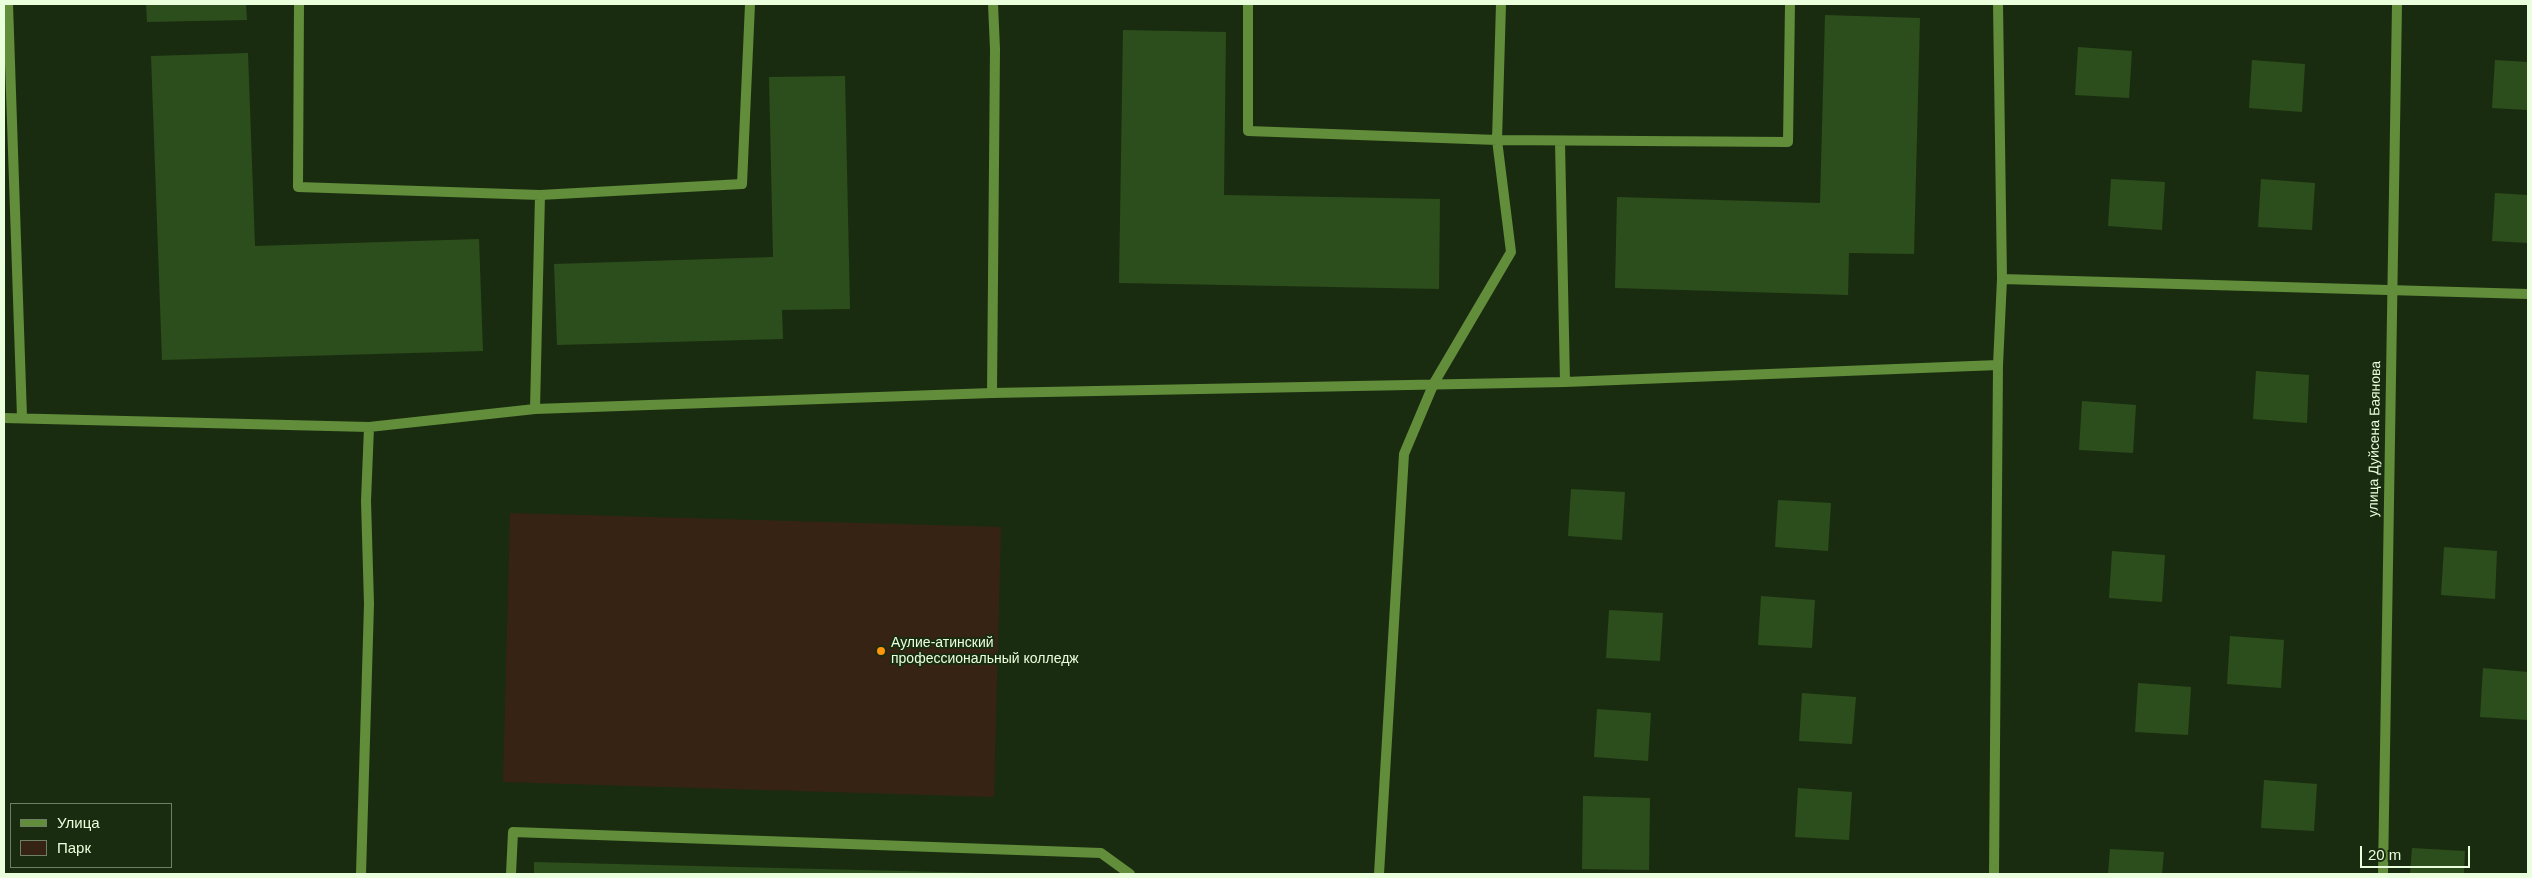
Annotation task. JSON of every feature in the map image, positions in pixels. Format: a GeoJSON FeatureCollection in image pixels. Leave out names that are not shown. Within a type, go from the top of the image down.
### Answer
{"type":"FeatureCollection","features":[{"type":"Feature","properties":{"kind":"street"},"geometry":{"type":"LineString","coordinates":[[8,4],[22,417]]}},
{"type":"Feature","properties":{"kind":"street"},"geometry":{"type":"LineString","coordinates":[[299,4],[298,187],[540,195],[742,184],[750,4]]}},
{"type":"Feature","properties":{"kind":"street"},"geometry":{"type":"LineString","coordinates":[[992,393],[995,49],[993,4]]}},
{"type":"Feature","properties":{"kind":"street"},"geometry":{"type":"LineString","coordinates":[[1248,4],[1248,130],[1560,142],[1788,142],[1790,4]]}},
{"type":"Feature","properties":{"kind":"street"},"geometry":{"type":"LineString","coordinates":[[1379,874],[1404,454],[1434,383],[1511,252],[1497,140],[1501,4]]}},
{"type":"Feature","properties":{"kind":"street"},"geometry":{"type":"LineString","coordinates":[[1994,874],[1998,365],[2002,279],[1998,4]]}},
{"type":"Feature","properties":{"kind":"street","name":"улица Дуйсена Баянова"},"geometry":{"type":"LineString","coordinates":[[2383,874],[2397,4]]}},
{"type":"Feature","properties":{"kind":"street"},"geometry":{"type":"LineString","coordinates":[[1560,142],[1565,382]]}},
{"type":"Feature","properties":{"kind":"street"},"geometry":{"type":"LineString","coordinates":[[535,409],[540,195]]}},
{"type":"Feature","properties":{"kind":"street"},"geometry":{"type":"LineString","coordinates":[[2002,279],[2528,294]]}},
{"type":"Feature","properties":{"kind":"street"},"geometry":{"type":"LineString","coordinates":[[4,418],[369,427],[535,409],[992,393],[1434,383],[1565,382],[1998,365]]}},
{"type":"Feature","properties":{"kind":"street"},"geometry":{"type":"LineString","coordinates":[[361,874],[369,604],[366,501],[369,427]]}},
{"type":"Feature","properties":{"kind":"street"},"geometry":{"type":"LineString","coordinates":[[511,874],[513,832],[1101,853],[1130,874]]}},
{"type":"Feature","properties":{"kind":"green space"},"geometry":{"type":"Polygon","coordinates":[[[510,513],[1001,527],[994,797],[503,782],[510,513]]]}},
{"type":"Feature","properties":{"kind":"building"},"geometry":{"type":"Polygon","coordinates":[[[146,4],[246,4],[247,20],[147,22],[146,4]]]}},
{"type":"Feature","properties":{"kind":"building"},"geometry":{"type":"Polygon","coordinates":[[[1825,15],[1920,18],[1914,254],[1849,253],[1848,295],[1615,288],[1617,197],[1820,203],[1825,15]]]}},
{"type":"Feature","properties":{"kind":"building"},"geometry":{"type":"Polygon","coordinates":[[[1123,30],[1226,32],[1224,195],[1440,199],[1439,289],[1119,283],[1123,30]]]}},
{"type":"Feature","properties":{"kind":"building"},"geometry":{"type":"Polygon","coordinates":[[[2078,47],[2132,51],[2129,98],[2075,95],[2078,47]]]}},
{"type":"Feature","properties":{"kind":"building"},"geometry":{"type":"Polygon","coordinates":[[[248,53],[255,246],[479,239],[483,351],[162,360],[151,56],[248,53]]]}},
{"type":"Feature","properties":{"kind":"building"},"geometry":{"type":"Polygon","coordinates":[[[2252,60],[2305,64],[2302,112],[2249,108],[2252,60]]]}},
{"type":"Feature","properties":{"kind":"building"},"geometry":{"type":"Polygon","coordinates":[[[2495,60],[2528,62],[2528,110],[2492,108],[2495,60]]]}},
{"type":"Feature","properties":{"kind":"building"},"geometry":{"type":"Polygon","coordinates":[[[845,76],[850,309],[782,310],[783,339],[557,345],[554,264],[773,257],[769,77],[845,76]]]}},
{"type":"Feature","properties":{"kind":"building"},"geometry":{"type":"Polygon","coordinates":[[[2111,179],[2165,182],[2162,230],[2108,226],[2111,179]]]}},
{"type":"Feature","properties":{"kind":"building"},"geometry":{"type":"Polygon","coordinates":[[[2261,179],[2315,183],[2312,230],[2258,227],[2261,179]]]}},
{"type":"Feature","properties":{"kind":"building"},"geometry":{"type":"Polygon","coordinates":[[[2495,193],[2528,195],[2528,243],[2492,241],[2495,193]]]}},
{"type":"Feature","properties":{"kind":"building"},"geometry":{"type":"Polygon","coordinates":[[[2256,371],[2309,375],[2307,423],[2253,419],[2256,371]]]}},
{"type":"Feature","properties":{"kind":"building"},"geometry":{"type":"Polygon","coordinates":[[[2082,401],[2136,405],[2133,453],[2079,450],[2082,401]]]}},
{"type":"Feature","properties":{"kind":"building"},"geometry":{"type":"Polygon","coordinates":[[[1571,489],[1625,492],[1622,540],[1568,536],[1571,489]]]}},
{"type":"Feature","properties":{"kind":"building"},"geometry":{"type":"Polygon","coordinates":[[[1778,500],[1831,503],[1828,551],[1775,547],[1778,500]]]}},
{"type":"Feature","properties":{"kind":"building"},"geometry":{"type":"Polygon","coordinates":[[[2444,547],[2497,551],[2495,599],[2441,595],[2444,547]]]}},
{"type":"Feature","properties":{"kind":"building"},"geometry":{"type":"Polygon","coordinates":[[[2112,551],[2165,555],[2162,602],[2109,598],[2112,551]]]}},
{"type":"Feature","properties":{"kind":"building"},"geometry":{"type":"Polygon","coordinates":[[[1761,596],[1815,600],[1812,648],[1758,645],[1761,596]]]}},
{"type":"Feature","properties":{"kind":"building"},"geometry":{"type":"Polygon","coordinates":[[[1609,610],[1663,613],[1660,661],[1606,658],[1609,610]]]}},
{"type":"Feature","properties":{"kind":"building"},"geometry":{"type":"Polygon","coordinates":[[[2230,636],[2284,640],[2281,688],[2227,684],[2230,636]]]}},
{"type":"Feature","properties":{"kind":"building"},"geometry":{"type":"Polygon","coordinates":[[[2483,668],[2528,672],[2528,720],[2480,717],[2483,668]]]}},
{"type":"Feature","properties":{"kind":"building"},"geometry":{"type":"Polygon","coordinates":[[[2138,683],[2191,687],[2188,735],[2135,732],[2138,683]]]}},
{"type":"Feature","properties":{"kind":"building"},"geometry":{"type":"Polygon","coordinates":[[[1802,693],[1856,697],[1852,744],[1799,741],[1802,693]]]}},
{"type":"Feature","properties":{"kind":"building"},"geometry":{"type":"Polygon","coordinates":[[[1597,709],[1651,713],[1648,761],[1594,757],[1597,709]]]}},
{"type":"Feature","properties":{"kind":"building"},"geometry":{"type":"Polygon","coordinates":[[[2264,780],[2317,784],[2314,831],[2261,828],[2264,780]]]}},
{"type":"Feature","properties":{"kind":"building"},"geometry":{"type":"Polygon","coordinates":[[[1798,788],[1852,792],[1849,840],[1795,837],[1798,788]]]}},
{"type":"Feature","properties":{"kind":"building"},"geometry":{"type":"Polygon","coordinates":[[[1583,796],[1650,798],[1649,870],[1582,869],[1583,796]]]}},
{"type":"Feature","properties":{"kind":"building"},"geometry":{"type":"Polygon","coordinates":[[[2412,848],[2465,851],[2464,874],[2410,874],[2412,848]]]}},
{"type":"Feature","properties":{"kind":"building"},"geometry":{"type":"Polygon","coordinates":[[[2110,849],[2164,852],[2162,874],[2108,874],[2110,849]]]}},
{"type":"Feature","properties":{"kind":"building"},"geometry":{"type":"Polygon","coordinates":[[[534,862],[983,873],[983,874],[534,874],[534,862]]]}},
{"type":"Feature","properties":{"kind":"place","name":"Аулие-атинский профессиональный колледж"},"geometry":{"type":"Point","coordinates":[881,651]}}]}
